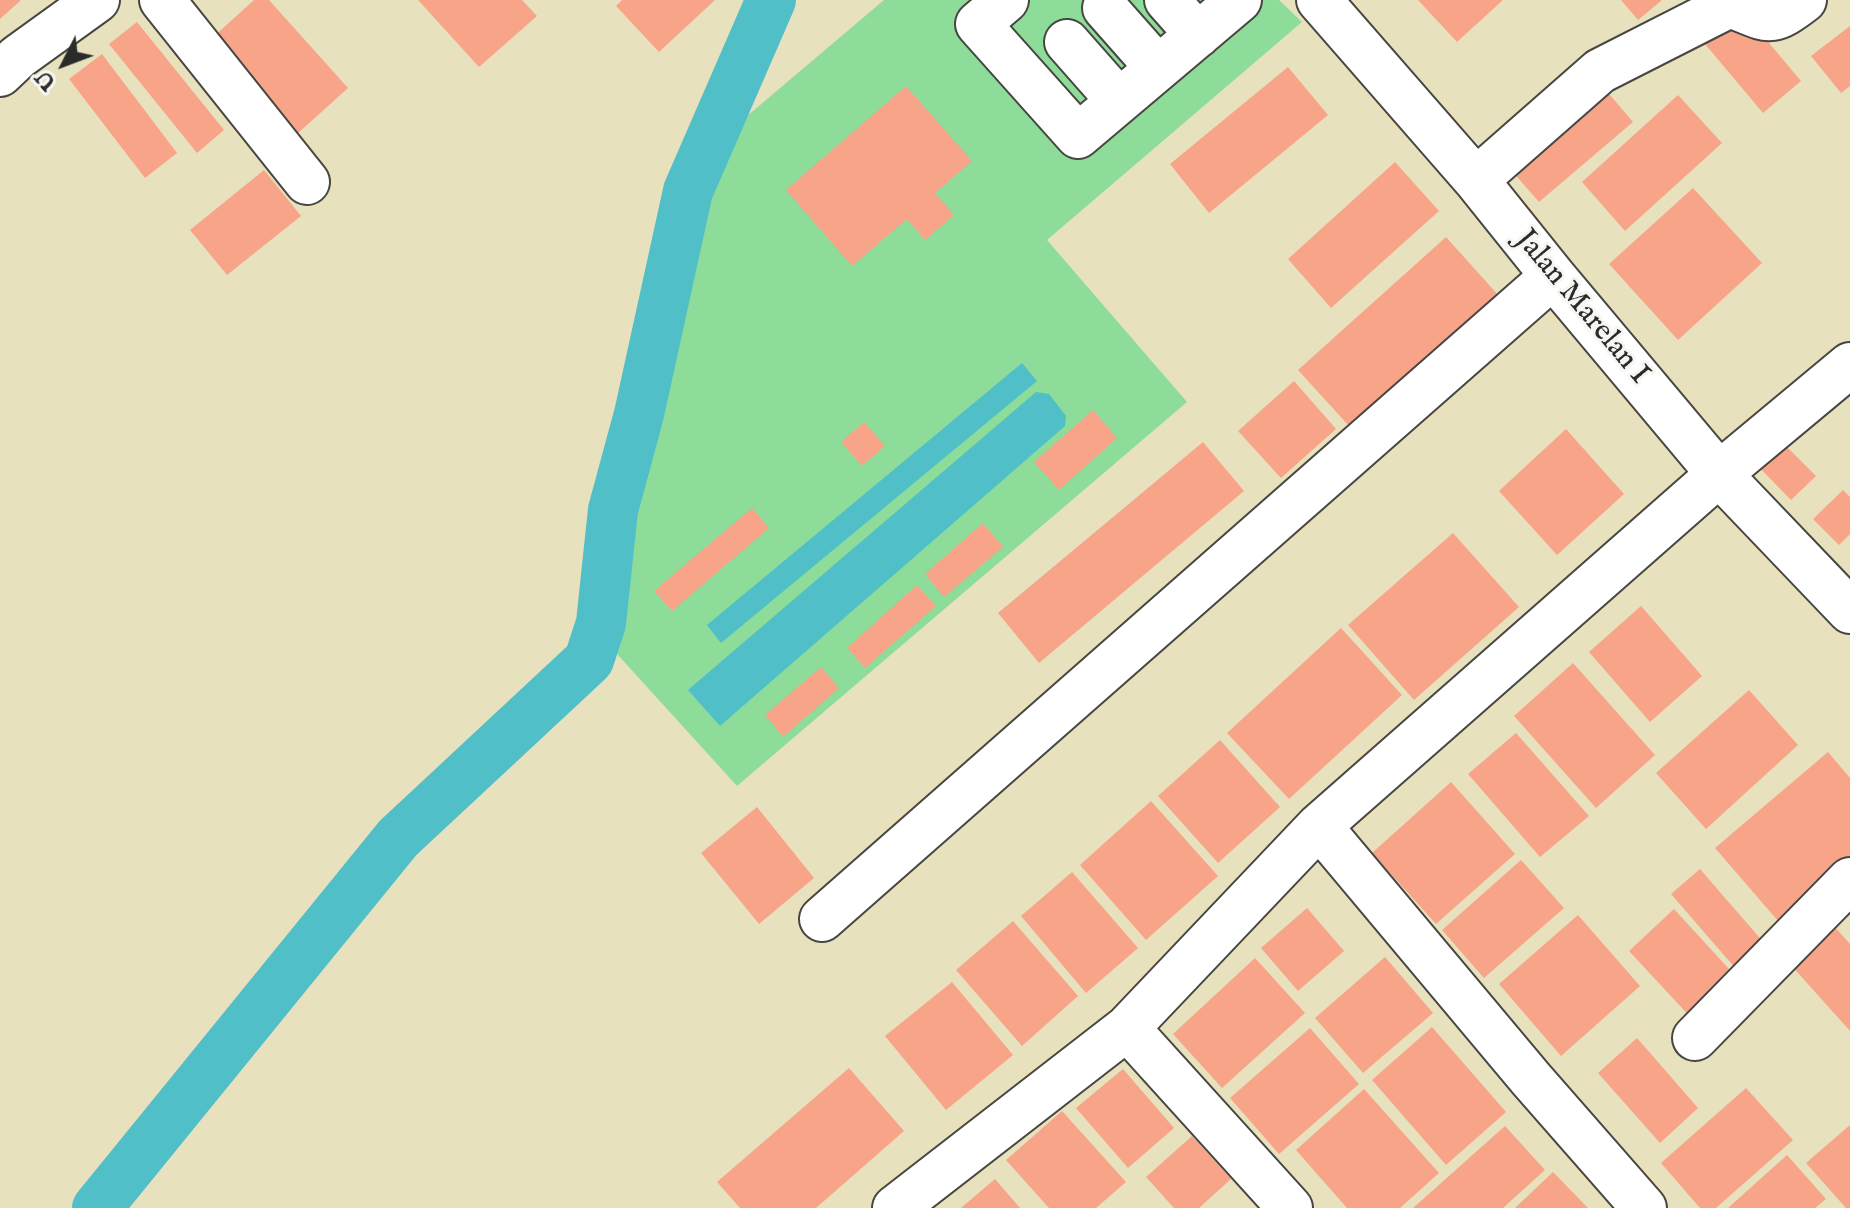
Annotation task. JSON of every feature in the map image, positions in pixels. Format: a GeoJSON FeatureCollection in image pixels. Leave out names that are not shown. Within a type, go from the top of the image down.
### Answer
{"type":"FeatureCollection","features":[{"type":"Feature","properties":{"kind":"street"},"geometry":{"type":"LineString","coordinates":[[0,74],[18,57],[97,0]]}},
{"type":"Feature","properties":{"kind":"street"},"geometry":{"type":"LineString","coordinates":[[162,0],[307,182]]}},
{"type":"Feature","properties":{"kind":"street"},"geometry":{"type":"LineString","coordinates":[[1006,0],[978,24],[1078,136],[1239,0]]}},
{"type":"Feature","properties":{"kind":"street"},"geometry":{"type":"LineString","coordinates":[[1167,0],[1198,35]]}},
{"type":"Feature","properties":{"kind":"street","name":"Jalan Marelan I"},"geometry":{"type":"LineString","coordinates":[[1319,0],[1476,180],[1719,474],[1850,611]]}},
{"type":"Feature","properties":{"kind":"street"},"geometry":{"type":"LineString","coordinates":[[1476,180],[1600,71],[1730,5],[1769,20],[1783,17],[1804,0]]}},
{"type":"Feature","properties":{"kind":"street"},"geometry":{"type":"LineString","coordinates":[[1105,8],[1158,68]]}},
{"type":"Feature","properties":{"kind":"street"},"geometry":{"type":"LineString","coordinates":[[1067,42],[1119,101]]}},
{"type":"Feature","properties":{"kind":"street"},"geometry":{"type":"LineString","coordinates":[[822,919],[1553,276]]}},
{"type":"Feature","properties":{"kind":"street"},"geometry":{"type":"LineString","coordinates":[[895,1208],[1127,1028],[1319,826],[1719,474],[1850,365]]}},
{"type":"Feature","properties":{"kind":"street"},"geometry":{"type":"LineString","coordinates":[[1319,826],[1531,1079],[1644,1208]]}},
{"type":"Feature","properties":{"kind":"street"},"geometry":{"type":"LineString","coordinates":[[1695,1038],[1850,880]]}},
{"type":"Feature","properties":{"kind":"street"},"geometry":{"type":"LineString","coordinates":[[1127,1028],[1290,1208]]}},
{"type":"Feature","properties":{"kind":"green space"},"geometry":{"type":"Polygon","coordinates":[[[884,0],[1279,0],[1302,22],[1047,240],[1187,402],[737,786],[598,633],[614,505],[639,414],[688,191],[740,122],[884,0]]]}},
{"type":"Feature","properties":{"kind":"water"},"geometry":{"type":"Polygon","coordinates":[[[1022,363],[1037,381],[721,643],[707,625],[1022,363]]]}},
{"type":"Feature","properties":{"kind":"water"},"geometry":{"type":"Polygon","coordinates":[[[1036,392],[1049,394],[1066,416],[1065,426],[720,726],[688,690],[1036,392]]]}},
{"type":"Feature","properties":{"kind":"building"},"geometry":{"type":"Polygon","coordinates":[[[0,0],[21,0],[0,19],[0,0]]]}},
{"type":"Feature","properties":{"kind":"building"},"geometry":{"type":"Polygon","coordinates":[[[254,0],[269,0],[348,88],[297,134],[211,39],[254,0]]]}},
{"type":"Feature","properties":{"kind":"building"},"geometry":{"type":"Polygon","coordinates":[[[418,0],[522,0],[537,16],[479,67],[418,0]]]}},
{"type":"Feature","properties":{"kind":"building"},"geometry":{"type":"Polygon","coordinates":[[[622,0],[715,0],[659,52],[616,6],[622,0]]]}},
{"type":"Feature","properties":{"kind":"building"},"geometry":{"type":"Polygon","coordinates":[[[1418,0],[1503,0],[1457,42],[1418,0]]]}},
{"type":"Feature","properties":{"kind":"building"},"geometry":{"type":"Polygon","coordinates":[[[1621,0],[1662,0],[1638,20],[1621,0]]]}},
{"type":"Feature","properties":{"kind":"building"},"geometry":{"type":"Polygon","coordinates":[[[1743,12],[1801,81],[1763,113],[1705,44],[1743,12]]]}},
{"type":"Feature","properties":{"kind":"building"},"geometry":{"type":"Polygon","coordinates":[[[137,22],[224,130],[197,153],[109,44],[137,22]]]}},
{"type":"Feature","properties":{"kind":"building"},"geometry":{"type":"Polygon","coordinates":[[[1850,26],[1850,86],[1841,93],[1811,56],[1850,26]]]}},
{"type":"Feature","properties":{"kind":"building"},"geometry":{"type":"Polygon","coordinates":[[[102,54],[177,153],[145,178],[69,79],[102,54]]]}},
{"type":"Feature","properties":{"kind":"building"},"geometry":{"type":"Polygon","coordinates":[[[1288,67],[1328,115],[1209,213],[1170,164],[1288,67]]]}},
{"type":"Feature","properties":{"kind":"building"},"geometry":{"type":"Polygon","coordinates":[[[1599,82],[1633,122],[1539,202],[1505,163],[1599,82]]]}},
{"type":"Feature","properties":{"kind":"building"},"geometry":{"type":"Polygon","coordinates":[[[906,86],[972,161],[935,193],[954,215],[925,240],[907,219],[852,266],[786,190],[906,86]]]}},
{"type":"Feature","properties":{"kind":"building"},"geometry":{"type":"Polygon","coordinates":[[[1678,95],[1722,143],[1625,231],[1582,182],[1678,95]]]}},
{"type":"Feature","properties":{"kind":"building"},"geometry":{"type":"Polygon","coordinates":[[[1395,162],[1439,211],[1331,308],[1288,259],[1395,162]]]}},
{"type":"Feature","properties":{"kind":"building"},"geometry":{"type":"Polygon","coordinates":[[[264,170],[301,216],[227,275],[190,230],[264,170]]]}},
{"type":"Feature","properties":{"kind":"building"},"geometry":{"type":"Polygon","coordinates":[[[1693,188],[1762,263],[1678,340],[1609,264],[1693,188]]]}},
{"type":"Feature","properties":{"kind":"building"},"geometry":{"type":"Polygon","coordinates":[[[1446,237],[1508,306],[1360,438],[1298,370],[1446,237]]]}},
{"type":"Feature","properties":{"kind":"building"},"geometry":{"type":"Polygon","coordinates":[[[1294,381],[1336,429],[1281,478],[1238,431],[1294,381]]]}},
{"type":"Feature","properties":{"kind":"building"},"geometry":{"type":"Polygon","coordinates":[[[1093,410],[1117,438],[1059,490],[1034,462],[1093,410]]]}},
{"type":"Feature","properties":{"kind":"building"},"geometry":{"type":"Polygon","coordinates":[[[864,422],[885,446],[862,466],[841,442],[864,422]]]}},
{"type":"Feature","properties":{"kind":"building"},"geometry":{"type":"Polygon","coordinates":[[[1566,429],[1624,494],[1557,555],[1499,491],[1566,429]]]}},
{"type":"Feature","properties":{"kind":"building"},"geometry":{"type":"Polygon","coordinates":[[[1778,438],[1816,476],[1791,500],[1753,461],[1778,438]]]}},
{"type":"Feature","properties":{"kind":"building"},"geometry":{"type":"Polygon","coordinates":[[[1203,442],[1244,491],[1039,663],[998,613],[1203,442]]]}},
{"type":"Feature","properties":{"kind":"building"},"geometry":{"type":"Polygon","coordinates":[[[1843,490],[1850,497],[1850,534],[1839,545],[1813,519],[1843,490]]]}},
{"type":"Feature","properties":{"kind":"building"},"geometry":{"type":"Polygon","coordinates":[[[752,508],[769,528],[672,611],[654,591],[752,508]]]}},
{"type":"Feature","properties":{"kind":"building"},"geometry":{"type":"Polygon","coordinates":[[[983,523],[1003,547],[944,597],[925,574],[983,523]]]}},
{"type":"Feature","properties":{"kind":"building"},"geometry":{"type":"Polygon","coordinates":[[[1453,533],[1519,607],[1414,700],[1348,625],[1453,533]]]}},
{"type":"Feature","properties":{"kind":"building"},"geometry":{"type":"Polygon","coordinates":[[[917,585],[936,606],[865,668],[847,648],[917,585]]]}},
{"type":"Feature","properties":{"kind":"building"},"geometry":{"type":"Polygon","coordinates":[[[1641,606],[1702,676],[1650,722],[1589,652],[1641,606]]]}},
{"type":"Feature","properties":{"kind":"building"},"geometry":{"type":"Polygon","coordinates":[[[1341,628],[1402,695],[1289,799],[1227,733],[1341,628]]]}},
{"type":"Feature","properties":{"kind":"building"},"geometry":{"type":"Polygon","coordinates":[[[1573,663],[1655,755],[1596,808],[1514,716],[1573,663]]]}},
{"type":"Feature","properties":{"kind":"building"},"geometry":{"type":"Polygon","coordinates":[[[821,667],[839,688],[783,737],[765,715],[821,667]]]}},
{"type":"Feature","properties":{"kind":"building"},"geometry":{"type":"Polygon","coordinates":[[[1749,690],[1798,745],[1706,829],[1656,773],[1749,690]]]}},
{"type":"Feature","properties":{"kind":"building"},"geometry":{"type":"Polygon","coordinates":[[[1516,733],[1589,816],[1540,857],[1468,774],[1516,733]]]}},
{"type":"Feature","properties":{"kind":"building"},"geometry":{"type":"Polygon","coordinates":[[[1220,740],[1280,807],[1218,863],[1158,796],[1220,740]]]}},
{"type":"Feature","properties":{"kind":"building"},"geometry":{"type":"Polygon","coordinates":[[[1828,752],[1850,778],[1850,862],[1779,922],[1715,848],[1828,752]]]}},
{"type":"Feature","properties":{"kind":"building"},"geometry":{"type":"Polygon","coordinates":[[[1451,782],[1515,854],[1436,924],[1372,853],[1451,782]]]}},
{"type":"Feature","properties":{"kind":"building"},"geometry":{"type":"Polygon","coordinates":[[[1151,801],[1218,876],[1146,940],[1080,865],[1151,801]]]}},
{"type":"Feature","properties":{"kind":"building"},"geometry":{"type":"Polygon","coordinates":[[[757,807],[814,878],[759,924],[701,853],[757,807]]]}},
{"type":"Feature","properties":{"kind":"building"},"geometry":{"type":"Polygon","coordinates":[[[1521,860],[1564,908],[1484,978],[1442,930],[1521,860]]]}},
{"type":"Feature","properties":{"kind":"building"},"geometry":{"type":"Polygon","coordinates":[[[1700,869],[1765,944],[1736,969],[1671,894],[1700,869]]]}},
{"type":"Feature","properties":{"kind":"building"},"geometry":{"type":"Polygon","coordinates":[[[1072,872],[1138,948],[1086,993],[1021,916],[1072,872]]]}},
{"type":"Feature","properties":{"kind":"building"},"geometry":{"type":"Polygon","coordinates":[[[1307,908],[1344,951],[1298,991],[1261,948],[1307,908]]]}},
{"type":"Feature","properties":{"kind":"building"},"geometry":{"type":"Polygon","coordinates":[[[1674,909],[1740,981],[1695,1022],[1629,951],[1674,909]]]}},
{"type":"Feature","properties":{"kind":"building"},"geometry":{"type":"Polygon","coordinates":[[[1578,915],[1640,986],[1561,1056],[1499,984],[1578,915]]]}},
{"type":"Feature","properties":{"kind":"building"},"geometry":{"type":"Polygon","coordinates":[[[1013,921],[1078,996],[1022,1046],[956,970],[1013,921]]]}},
{"type":"Feature","properties":{"kind":"building"},"geometry":{"type":"Polygon","coordinates":[[[1832,924],[1850,944],[1850,1031],[1790,964],[1832,924]]]}},
{"type":"Feature","properties":{"kind":"building"},"geometry":{"type":"Polygon","coordinates":[[[1385,957],[1433,1013],[1363,1073],[1315,1018],[1385,957]]]}},
{"type":"Feature","properties":{"kind":"building"},"geometry":{"type":"Polygon","coordinates":[[[1255,958],[1305,1013],[1222,1088],[1173,1034],[1255,958]]]}},
{"type":"Feature","properties":{"kind":"building"},"geometry":{"type":"Polygon","coordinates":[[[952,982],[1013,1055],[946,1110],[885,1036],[952,982]]]}},
{"type":"Feature","properties":{"kind":"building"},"geometry":{"type":"Polygon","coordinates":[[[1432,1027],[1506,1112],[1446,1165],[1372,1080],[1432,1027]]]}},
{"type":"Feature","properties":{"kind":"building"},"geometry":{"type":"Polygon","coordinates":[[[1310,1028],[1359,1084],[1279,1154],[1230,1098],[1310,1028]]]}},
{"type":"Feature","properties":{"kind":"building"},"geometry":{"type":"Polygon","coordinates":[[[1637,1038],[1698,1108],[1660,1143],[1598,1073],[1637,1038]]]}},
{"type":"Feature","properties":{"kind":"building"},"geometry":{"type":"Polygon","coordinates":[[[849,1068],[904,1131],[816,1208],[740,1208],[717,1182],[849,1068]]]}},
{"type":"Feature","properties":{"kind":"building"},"geometry":{"type":"Polygon","coordinates":[[[1123,1069],[1174,1128],[1128,1168],[1076,1108],[1123,1069]]]}},
{"type":"Feature","properties":{"kind":"building"},"geometry":{"type":"Polygon","coordinates":[[[1746,1088],[1793,1140],[1716,1208],[1700,1208],[1661,1163],[1746,1088]]]}},
{"type":"Feature","properties":{"kind":"building"},"geometry":{"type":"Polygon","coordinates":[[[1364,1089],[1439,1173],[1400,1208],[1347,1208],[1296,1150],[1364,1089]]]}},
{"type":"Feature","properties":{"kind":"building"},"geometry":{"type":"Polygon","coordinates":[[[1062,1111],[1126,1182],[1096,1208],[1049,1208],[1006,1160],[1062,1111]]]}},
{"type":"Feature","properties":{"kind":"building"},"geometry":{"type":"Polygon","coordinates":[[[1850,1125],[1850,1208],[1846,1208],[1806,1163],[1850,1125]]]}},
{"type":"Feature","properties":{"kind":"building"},"geometry":{"type":"Polygon","coordinates":[[[1505,1126],[1545,1170],[1503,1208],[1413,1208],[1505,1126]]]}},
{"type":"Feature","properties":{"kind":"building"},"geometry":{"type":"Polygon","coordinates":[[[1192,1136],[1231,1179],[1199,1208],[1174,1208],[1146,1177],[1192,1136]]]}},
{"type":"Feature","properties":{"kind":"building"},"geometry":{"type":"Polygon","coordinates":[[[1787,1155],[1826,1199],[1815,1208],[1728,1208],[1787,1155]]]}},
{"type":"Feature","properties":{"kind":"building"},"geometry":{"type":"Polygon","coordinates":[[[1553,1172],[1588,1208],[1515,1208],[1553,1172]]]}},
{"type":"Feature","properties":{"kind":"building"},"geometry":{"type":"Polygon","coordinates":[[[995,1179],[1020,1208],[961,1208],[995,1179]]]}},
{"type":"Feature","properties":{"kind":"waterway"},"geometry":{"type":"LineString","coordinates":[[97,1208],[398,838],[589,660],[601,623],[613,510],[639,414],[688,191],[771,0]]}}]}
